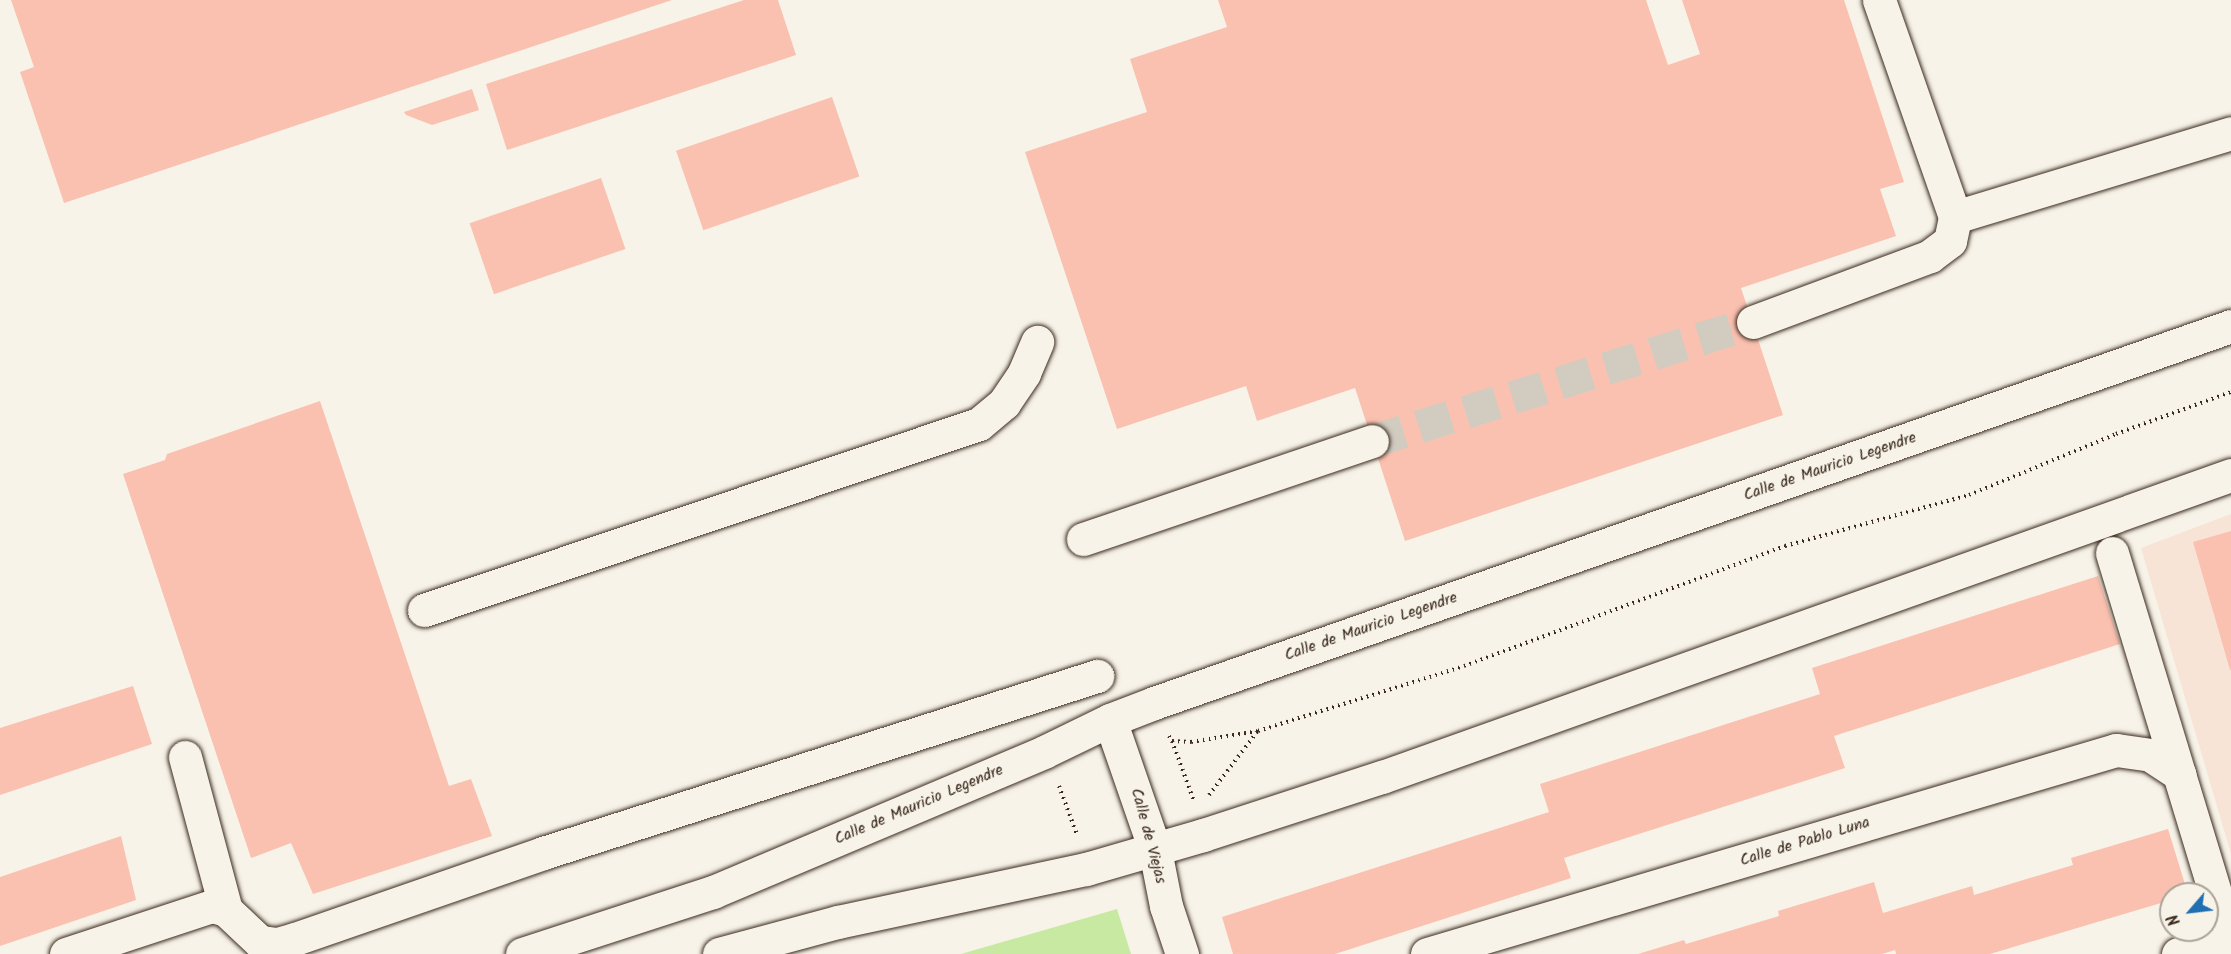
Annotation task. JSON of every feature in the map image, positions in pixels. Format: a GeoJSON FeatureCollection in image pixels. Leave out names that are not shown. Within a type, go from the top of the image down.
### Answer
{"type":"FeatureCollection","features":[{"type":"Feature","properties":{"kind":"street"},"geometry":{"type":"LineString","coordinates":[[1753,322],[1930,256],[1950,241],[1955,217],[1879,0]]}},
{"type":"Feature","properties":{"kind":"street"},"geometry":{"type":"LineString","coordinates":[[1955,217],[2231,133]]}},
{"type":"Feature","properties":{"kind":"street","name":"Calle de Mauricio Legendre"},"geometry":{"type":"LineString","coordinates":[[522,954],[664,909],[758,874],[1044,752],[1110,720],[2231,326]]}},
{"type":"Feature","properties":{"kind":"street"},"geometry":{"type":"LineString","coordinates":[[424,610],[979,424],[1004,403],[1024,373],[1037,342]]}},
{"type":"Feature","properties":{"kind":"street"},"geometry":{"type":"LineString","coordinates":[[1083,539],[1372,441]]}},
{"type":"Feature","properties":{"kind":"street"},"geometry":{"type":"LineString","coordinates":[[719,954],[838,922],[1086,869],[1155,850],[1383,777],[2231,475]]}},
{"type":"Feature","properties":{"kind":"street"},"geometry":{"type":"LineString","coordinates":[[2112,553],[2230,939],[2178,954]]}},
{"type":"Feature","properties":{"kind":"street"},"geometry":{"type":"LineString","coordinates":[[66,954],[212,906],[226,910],[260,942],[277,944],[543,853],[1096,676]]}},
{"type":"Feature","properties":{"kind":"street","name":"Calle de Viejas"},"geometry":{"type":"LineString","coordinates":[[1110,720],[1155,850],[1166,906],[1182,954]]}},
{"type":"Feature","properties":{"kind":"street","name":"Calle de Pablo Luna"},"geometry":{"type":"LineString","coordinates":[[1427,954],[2116,750],[2150,755],[2178,774]]}},
{"type":"Feature","properties":{"kind":"street"},"geometry":{"type":"LineString","coordinates":[[185,757],[226,910]]}},
{"type":"Feature","properties":{"kind":"path"},"geometry":{"type":"LineString","coordinates":[[1172,741],[1191,742],[1258,731],[1464,666],[1785,546],[1969,495],[2116,434],[2231,392]]}},
{"type":"Feature","properties":{"kind":"path"},"geometry":{"type":"LineString","coordinates":[[1204,801],[1258,731]]}},
{"type":"Feature","properties":{"kind":"path"},"geometry":{"type":"LineString","coordinates":[[1167,733],[1172,741],[1192,800],[1200,807]]}},
{"type":"Feature","properties":{"kind":"path"},"geometry":{"type":"LineString","coordinates":[[1056,779],[1082,846]]}},
{"type":"Feature","properties":{"kind":"shaded area"},"geometry":{"type":"Polygon","coordinates":[[[2231,514],[2231,854],[2141,548],[2231,514]]]}},
{"type":"Feature","properties":{"kind":"green space"},"geometry":{"type":"Polygon","coordinates":[[[1117,909],[1131,954],[961,954],[1117,909]]]}},
{"type":"Feature","properties":{"kind":"building"},"geometry":{"type":"Polygon","coordinates":[[[11,0],[672,0],[64,203],[20,72],[34,67],[11,0]]]}},
{"type":"Feature","properties":{"kind":"building"},"geometry":{"type":"Polygon","coordinates":[[[744,0],[778,0],[796,55],[507,150],[486,84],[744,0]]]}},
{"type":"Feature","properties":{"kind":"building"},"geometry":{"type":"Polygon","coordinates":[[[1218,0],[1646,0],[1668,65],[1700,54],[1682,0],[1844,0],[1904,182],[1880,189],[1896,236],[1741,288],[1783,415],[1405,541],[1355,388],[1257,421],[1246,386],[1117,429],[1025,152],[1147,112],[1130,59],[1227,27],[1218,0]]]}},
{"type":"Feature","properties":{"kind":"building"},"geometry":{"type":"Polygon","coordinates":[[[472,89],[479,110],[432,125],[406,115],[404,112],[472,89]]]}},
{"type":"Feature","properties":{"kind":"building"},"geometry":{"type":"Polygon","coordinates":[[[832,97],[859,176],[703,230],[676,151],[832,97]]]}},
{"type":"Feature","properties":{"kind":"building"},"geometry":{"type":"Polygon","coordinates":[[[601,178],[625,249],[494,294],[470,223],[601,178]]]}},
{"type":"Feature","properties":{"kind":"building"},"geometry":{"type":"Polygon","coordinates":[[[320,401],[449,786],[471,779],[492,836],[313,894],[291,843],[251,858],[123,474],[165,460],[167,454],[320,401]]]}},
{"type":"Feature","properties":{"kind":"building"},"geometry":{"type":"Polygon","coordinates":[[[2231,531],[2231,670],[2230,670],[2193,542],[2231,531]]]}},
{"type":"Feature","properties":{"kind":"building"},"geometry":{"type":"Polygon","coordinates":[[[2098,576],[2120,644],[1834,736],[1845,768],[1564,858],[1571,878],[1335,954],[1233,954],[1222,917],[1549,812],[1540,784],[1820,694],[1812,668],[2098,576]]]}},
{"type":"Feature","properties":{"kind":"building"},"geometry":{"type":"Polygon","coordinates":[[[133,686],[152,744],[0,795],[0,728],[133,686]]]}},
{"type":"Feature","properties":{"kind":"building"},"geometry":{"type":"Polygon","coordinates":[[[2168,829],[2184,882],[2159,882],[2159,904],[1990,954],[1896,954],[1895,950],[1882,954],[1638,954],[1684,940],[1686,944],[1779,916],[1778,911],[1874,882],[1883,913],[1972,886],[1974,895],[2073,865],[2071,858],[2168,829]]]}},
{"type":"Feature","properties":{"kind":"building"},"geometry":{"type":"Polygon","coordinates":[[[121,836],[136,900],[0,946],[0,877],[121,836]]]}},
{"type":"Feature","properties":{"kind":"tunnel"},"geometry":{"type":"LineString","coordinates":[[1372,441],[1753,322]]}}]}
